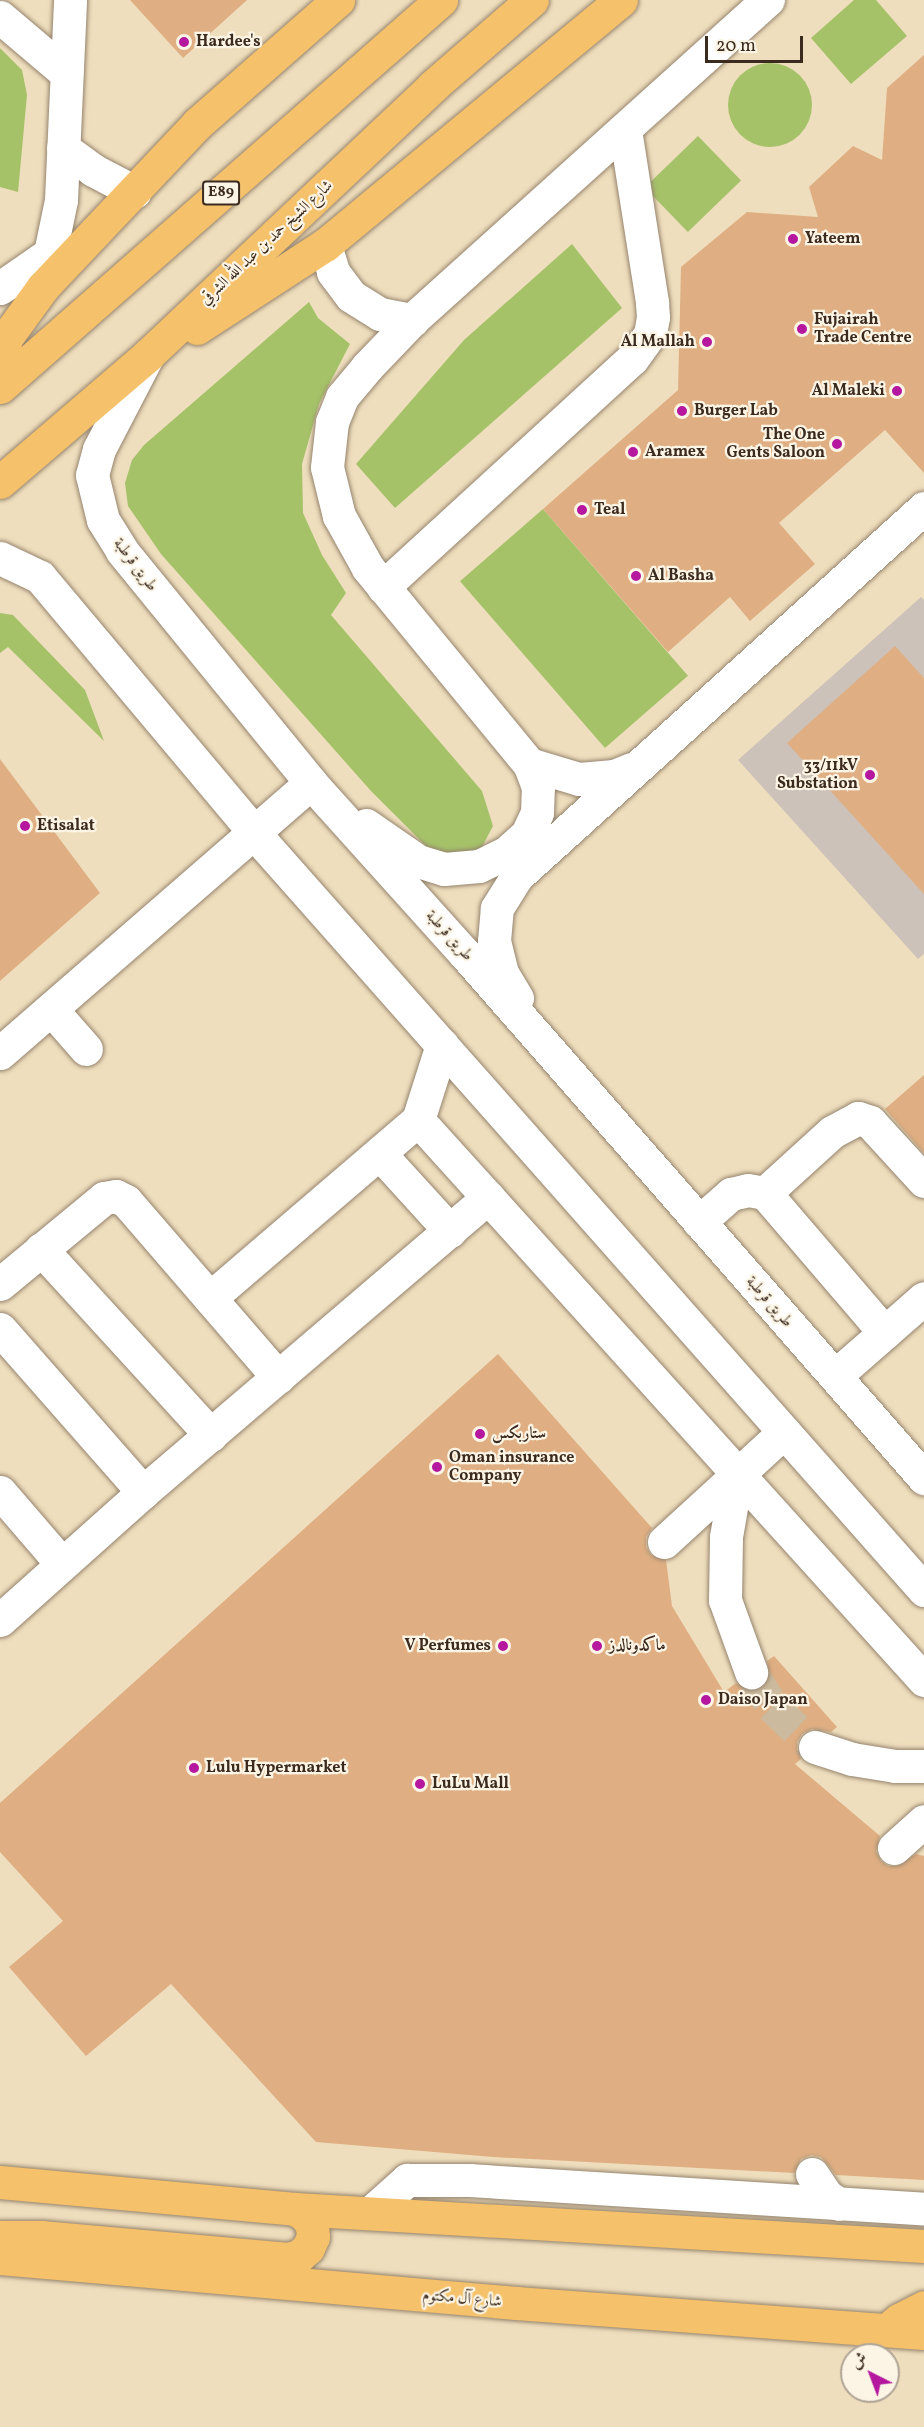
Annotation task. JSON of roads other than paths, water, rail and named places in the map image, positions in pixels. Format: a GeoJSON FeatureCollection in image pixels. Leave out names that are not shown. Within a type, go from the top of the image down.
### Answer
{"type":"FeatureCollection","features":[{"type":"Feature","properties":{"kind":"main road"},"geometry":{"type":"LineString","coordinates":[[0,364],[6,338],[43,287],[197,124],[338,0]]}},
{"type":"Feature","properties":{"kind":"main road","name":"E89"},"geometry":{"type":"LineString","coordinates":[[0,387],[441,0]]}},
{"type":"Feature","properties":{"kind":"main road","name":"شارع الشيخ حمد بن عبد الله الشرقي"},"geometry":{"type":"LineString","coordinates":[[0,482],[148,355],[433,86],[532,0]]}},
{"type":"Feature","properties":{"kind":"main road"},"geometry":{"type":"LineString","coordinates":[[148,355],[215,317],[325,245],[621,0]]}},
{"type":"Feature","properties":{"kind":"main road"},"geometry":{"type":"LineString","coordinates":[[0,2182],[295,2209],[924,2246]]}},
{"type":"Feature","properties":{"kind":"main road"},"geometry":{"type":"LineString","coordinates":[[0,2237],[41,2237],[288,2259],[299,2256],[308,2248],[313,2237],[312,2225],[305,2215],[295,2209]]}},
{"type":"Feature","properties":{"kind":"main road","name":"شارع آل مكتوم"},"geometry":{"type":"LineString","coordinates":[[0,2258],[516,2303],[924,2333]]}},
{"type":"Feature","properties":{"kind":"main road"},"geometry":{"type":"LineString","coordinates":[[887,2330],[899,2320],[924,2307]]}},
{"type":"Feature","properties":{"kind":"street"},"geometry":{"type":"LineString","coordinates":[[0,5],[17,0]]}},
{"type":"Feature","properties":{"kind":"street"},"geometry":{"type":"LineString","coordinates":[[43,287],[61,200],[70,0]]}},
{"type":"Feature","properties":{"kind":"street"},"geometry":{"type":"LineString","coordinates":[[0,1053],[254,832],[317,789],[418,861],[444,869],[479,866],[506,853],[527,834],[537,813],[538,787],[529,764],[383,587],[355,548],[339,516],[327,467],[332,422],[342,397],[366,367],[412,320],[768,0]]}},
{"type":"Feature","properties":{"kind":"street"},"geometry":{"type":"LineString","coordinates":[[0,17],[66,73]]}},
{"type":"Feature","properties":{"kind":"street"},"geometry":{"type":"LineString","coordinates":[[383,587],[632,359],[650,334],[654,317],[625,129]]}},
{"type":"Feature","properties":{"kind":"street"},"geometry":{"type":"LineString","coordinates":[[63,148],[93,171],[135,192]]}},
{"type":"Feature","properties":{"kind":"street"},"geometry":{"type":"LineString","coordinates":[[325,245],[333,272],[351,296],[380,314],[412,320]]}},
{"type":"Feature","properties":{"kind":"street"},"geometry":{"type":"LineString","coordinates":[[0,288],[52,252]]}},
{"type":"Feature","properties":{"kind":"street","name":"طريق قرطبة"},"geometry":{"type":"LineString","coordinates":[[148,355],[99,449],[92,475],[104,520],[122,551],[317,789],[924,1478]]}},
{"type":"Feature","properties":{"kind":"street"},"geometry":{"type":"LineString","coordinates":[[555,1058],[502,973],[494,941],[497,908],[516,877],[924,508]]}},
{"type":"Feature","properties":{"kind":"street"},"geometry":{"type":"LineString","coordinates":[[0,558],[40,577],[254,832],[924,1590]]}},
{"type":"Feature","properties":{"kind":"street"},"geometry":{"type":"LineString","coordinates":[[529,764],[579,779],[614,776],[637,767]]}},
{"type":"Feature","properties":{"kind":"street"},"geometry":{"type":"LineString","coordinates":[[51,1009],[86,1048]]}},
{"type":"Feature","properties":{"kind":"street"},"geometry":{"type":"LineString","coordinates":[[210,1298],[418,1120],[442,1045]]}},
{"type":"Feature","properties":{"kind":"street"},"geometry":{"type":"LineString","coordinates":[[765,1193],[832,1132],[858,1118],[870,1122],[924,1181]]}},
{"type":"Feature","properties":{"kind":"street"},"geometry":{"type":"LineString","coordinates":[[418,1120],[924,1680]]}},
{"type":"Feature","properties":{"kind":"street"},"geometry":{"type":"LineString","coordinates":[[380,1154],[450,1231]]}},
{"type":"Feature","properties":{"kind":"street"},"geometry":{"type":"LineString","coordinates":[[699,1222],[731,1194],[748,1190],[765,1193],[885,1333]]}},
{"type":"Feature","properties":{"kind":"street"},"geometry":{"type":"LineString","coordinates":[[0,1284],[104,1197],[116,1196],[126,1201],[278,1377]]}},
{"type":"Feature","properties":{"kind":"street"},"geometry":{"type":"LineString","coordinates":[[0,1620],[143,1492],[488,1197]]}},
{"type":"Feature","properties":{"kind":"street"},"geometry":{"type":"LineString","coordinates":[[40,1249],[211,1435]]}},
{"type":"Feature","properties":{"kind":"street"},"geometry":{"type":"LineString","coordinates":[[835,1376],[924,1298]]}},
{"type":"Feature","properties":{"kind":"street"},"geometry":{"type":"LineString","coordinates":[[0,1329],[143,1492]]}},
{"type":"Feature","properties":{"kind":"street"},"geometry":{"type":"LineString","coordinates":[[664,1542],[784,1432]]}},
{"type":"Feature","properties":{"kind":"street"},"geometry":{"type":"LineString","coordinates":[[737,1473],[726,1537],[725,1600],[751,1672]]}},
{"type":"Feature","properties":{"kind":"street"},"geometry":{"type":"LineString","coordinates":[[0,1492],[62,1564]]}},
{"type":"Feature","properties":{"kind":"street"},"geometry":{"type":"LineString","coordinates":[[815,1747],[873,1763],[924,1766]]}},
{"type":"Feature","properties":{"kind":"street"},"geometry":{"type":"LineString","coordinates":[[894,1848],[924,1821]]}},
{"type":"Feature","properties":{"kind":"street"},"geometry":{"type":"LineString","coordinates":[[469,2180],[493,2157]]}},
{"type":"Feature","properties":{"kind":"street"},"geometry":{"type":"LineString","coordinates":[[812,2174],[827,2196],[839,2204]]}},
{"type":"Feature","properties":{"kind":"street"},"geometry":{"type":"LineString","coordinates":[[370,2213],[407,2180],[469,2180],[924,2209]]}},
{"type":"Feature","properties":{"kind":"tunnel"},"geometry":{"type":"LineString","coordinates":[[751,1672],[772,1706],[815,1747]]}},
{"type":"Feature","properties":{"kind":"place","name":"Hardee's"},"geometry":{"type":"Point","coordinates":[184,42]}},
{"type":"Feature","properties":{"kind":"place","name":"Yateem"},"geometry":{"type":"Point","coordinates":[793,239]}},
{"type":"Feature","properties":{"kind":"place","name":"Fujairah Trade Centre"},"geometry":{"type":"Point","coordinates":[802,329]}},
{"type":"Feature","properties":{"kind":"place","name":"Al Mallah"},"geometry":{"type":"Point","coordinates":[707,342]}},
{"type":"Feature","properties":{"kind":"place","name":"Al Maleki"},"geometry":{"type":"Point","coordinates":[897,391]}},
{"type":"Feature","properties":{"kind":"place","name":"Burger Lab"},"geometry":{"type":"Point","coordinates":[682,411]}},
{"type":"Feature","properties":{"kind":"place","name":"The One Gents Saloon"},"geometry":{"type":"Point","coordinates":[837,444]}},
{"type":"Feature","properties":{"kind":"place","name":"Aramex"},"geometry":{"type":"Point","coordinates":[633,452]}},
{"type":"Feature","properties":{"kind":"place","name":"Teal"},"geometry":{"type":"Point","coordinates":[582,510]}},
{"type":"Feature","properties":{"kind":"place","name":"Al Basha"},"geometry":{"type":"Point","coordinates":[636,576]}},
{"type":"Feature","properties":{"kind":"place","name":"33/11kV Substation"},"geometry":{"type":"Point","coordinates":[870,775]}},
{"type":"Feature","properties":{"kind":"place","name":"Etisalat"},"geometry":{"type":"Point","coordinates":[25,826]}},
{"type":"Feature","properties":{"kind":"place","name":"ستاربكس"},"geometry":{"type":"Point","coordinates":[480,1434]}},
{"type":"Feature","properties":{"kind":"place","name":"Oman insurance Company"},"geometry":{"type":"Point","coordinates":[437,1467]}},
{"type":"Feature","properties":{"kind":"place","name":"V Perfumes"},"geometry":{"type":"Point","coordinates":[503,1646]}},
{"type":"Feature","properties":{"kind":"place","name":"ماكدونالدز"},"geometry":{"type":"Point","coordinates":[597,1646]}},
{"type":"Feature","properties":{"kind":"place","name":"Daiso Japan"},"geometry":{"type":"Point","coordinates":[706,1700]}},
{"type":"Feature","properties":{"kind":"place","name":"Lulu Hypermarket"},"geometry":{"type":"Point","coordinates":[194,1768]}},
{"type":"Feature","properties":{"kind":"place","name":"LuLu Mall"},"geometry":{"type":"Point","coordinates":[420,1784]}}]}
